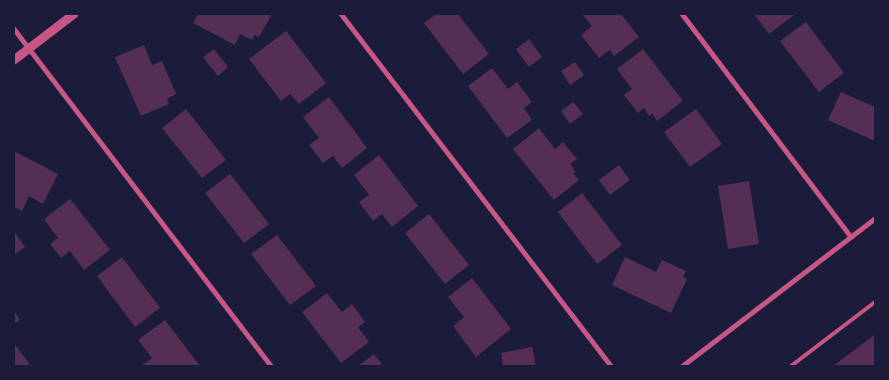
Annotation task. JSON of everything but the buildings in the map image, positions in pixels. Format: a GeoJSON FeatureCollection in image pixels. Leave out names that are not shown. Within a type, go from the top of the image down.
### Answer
{"type":"FeatureCollection","features":[{"type":"Feature","properties":{"kind":"street"},"geometry":{"type":"LineString","coordinates":[[14,60],[74,14]]}},
{"type":"Feature","properties":{"kind":"street"},"geometry":{"type":"LineString","coordinates":[[341,14],[612,366]]}},
{"type":"Feature","properties":{"kind":"street"},"geometry":{"type":"LineString","coordinates":[[682,14],[851,237]]}},
{"type":"Feature","properties":{"kind":"street"},"geometry":{"type":"LineString","coordinates":[[14,29],[271,366]]}},
{"type":"Feature","properties":{"kind":"street"},"geometry":{"type":"LineString","coordinates":[[683,366],[875,219]]}},
{"type":"Feature","properties":{"kind":"lane"},"geometry":{"type":"LineString","coordinates":[[791,366],[875,302]]}}]}
